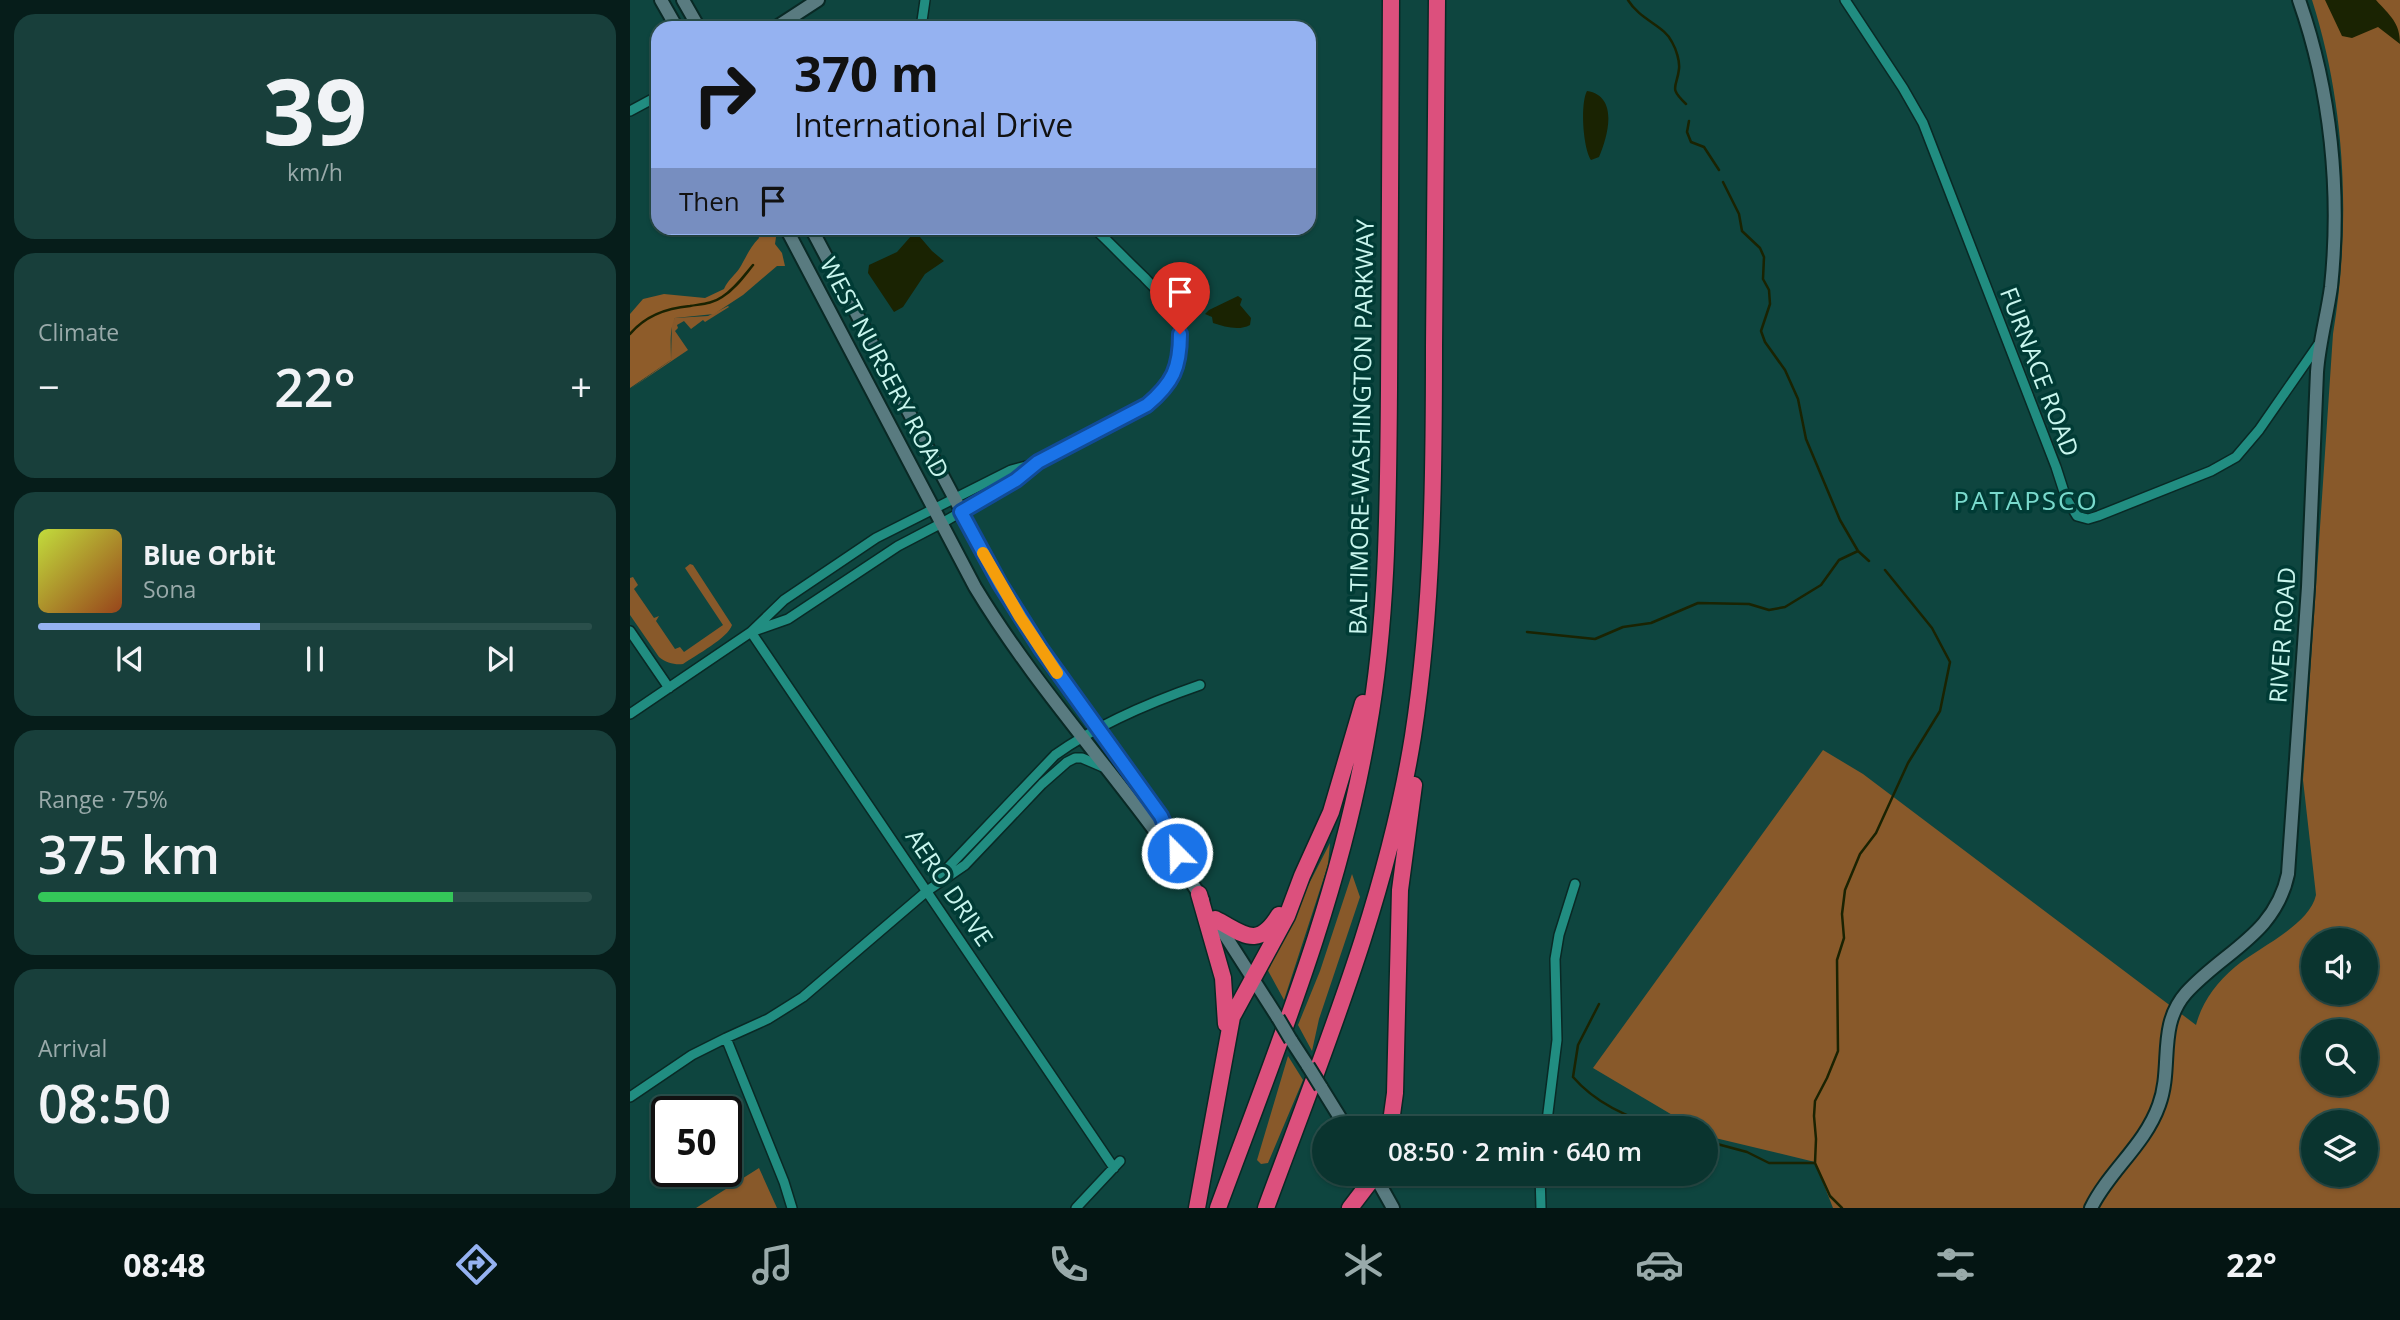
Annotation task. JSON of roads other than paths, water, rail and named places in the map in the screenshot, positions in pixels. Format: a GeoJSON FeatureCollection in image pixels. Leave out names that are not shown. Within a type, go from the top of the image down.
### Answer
{"type":"FeatureCollection","features":[{"type":"Feature","properties":{"kind":"highway","name":"BALTIMORE-WASHINGTON PARKWAY"},"geometry":{"type":"LineString","coordinates":[[1218,1208],[1310,956],[1347,833],[1378,663],[1386,585],[1391,0]]}},
{"type":"Feature","properties":{"kind":"highway"},"geometry":{"type":"LineString","coordinates":[[1392,1116],[1395,1093],[1400,890],[1428,673],[1434,514],[1437,0]]}},
{"type":"Feature","properties":{"kind":"highway"},"geometry":{"type":"LineString","coordinates":[[1197,1208],[1226,1037],[1236,1006],[1287,916],[1331,812],[1365,697],[1385,538]]}},
{"type":"Feature","properties":{"kind":"highway"},"geometry":{"type":"LineString","coordinates":[[1266,1208],[1350,979],[1384,867],[1413,738],[1429,609]]}},
{"type":"Feature","properties":{"kind":"highway"},"geometry":{"type":"LineString","coordinates":[[1215,919],[1247,937],[1257,936],[1274,923],[1302,876]]}},
{"type":"Feature","properties":{"kind":"highway"},"geometry":{"type":"LineString","coordinates":[[1199,894],[1223,978],[1226,1037]]}},
{"type":"Feature","properties":{"kind":"highway"},"geometry":{"type":"LineString","coordinates":[[1350,1208],[1367,1186]]}},
{"type":"Feature","properties":{"kind":"main road"},"geometry":{"type":"LineString","coordinates":[[661,0],[673,21]]}},
{"type":"Feature","properties":{"kind":"main road"},"geometry":{"type":"LineString","coordinates":[[683,0],[695,21]]}},
{"type":"Feature","properties":{"kind":"main road"},"geometry":{"type":"LineString","coordinates":[[786,21],[817,0]]}},
{"type":"Feature","properties":{"kind":"main road","name":"RIVER ROAD"},"geometry":{"type":"LineString","coordinates":[[2091,1208],[2136,1147],[2158,1108],[2166,1073],[2167,1033],[2176,1006],[2201,979],[2249,941],[2277,907],[2285,891],[2288,874],[2308,587],[2319,343],[2330,287],[2333,155],[2326,105],[2299,0]]}},
{"type":"Feature","properties":{"kind":"main road","name":"WEST NURSERY ROAD"},"geometry":{"type":"LineString","coordinates":[[790,235],[995,620],[1017,654],[1185,872],[1339,1116]]}},
{"type":"Feature","properties":{"kind":"main road","name":"WEST NURSERY ROAD"},"geometry":{"type":"LineString","coordinates":[[815,235],[961,512],[1020,617],[1161,816],[1185,872]]}},
{"type":"Feature","properties":{"kind":"main road"},"geometry":{"type":"LineString","coordinates":[[1082,738],[1097,743],[1145,809],[1161,816]]}},
{"type":"Feature","properties":{"kind":"main road"},"geometry":{"type":"LineString","coordinates":[[1381,1186],[1393,1208]]}},
{"type":"Feature","properties":{"kind":"street"},"geometry":{"type":"LineString","coordinates":[[922,21],[925,0]]}},
{"type":"Feature","properties":{"kind":"street","name":"FURNACE ROAD"},"geometry":{"type":"LineString","coordinates":[[1845,0],[1923,123],[2066,498],[2077,516],[2088,519],[2098,516],[2211,471],[2236,457],[2259,430],[2319,343]]}},
{"type":"Feature","properties":{"kind":"street"},"geometry":{"type":"LineString","coordinates":[[630,111],[651,100]]}},
{"type":"Feature","properties":{"kind":"street"},"geometry":{"type":"LineString","coordinates":[[630,714],[751,632],[784,600],[857,551],[954,498],[1011,470],[1038,462],[1147,405],[1161,393],[1177,368],[1180,334],[1170,305],[1101,235]]}},
{"type":"Feature","properties":{"kind":"street"},"geometry":{"type":"LineString","coordinates":[[751,632],[788,619],[898,546],[1016,480],[1038,462]]}},
{"type":"Feature","properties":{"kind":"street"},"geometry":{"type":"LineString","coordinates":[[630,631],[669,688]]}},
{"type":"Feature","properties":{"kind":"street","name":"AERO DRIVE"},"geometry":{"type":"LineString","coordinates":[[751,632],[1117,1164],[1076,1208]]}},
{"type":"Feature","properties":{"kind":"street"},"geometry":{"type":"LineString","coordinates":[[927,891],[1055,755],[1141,708],[1200,685]]}},
{"type":"Feature","properties":{"kind":"street"},"geometry":{"type":"LineString","coordinates":[[630,1097],[692,1055],[768,1019],[803,997],[927,891],[965,865],[1042,783],[1067,762],[1082,758],[1107,769]]}},
{"type":"Feature","properties":{"kind":"street"},"geometry":{"type":"LineString","coordinates":[[1548,1116],[1557,1040],[1555,959],[1559,935],[1575,884]]}},
{"type":"Feature","properties":{"kind":"street"},"geometry":{"type":"LineString","coordinates":[[726,1038],[792,1208]]}},
{"type":"Feature","properties":{"kind":"street"},"geometry":{"type":"LineString","coordinates":[[1540,1186],[1541,1208]]}},
{"type":"Feature","properties":{"kind":"waterway"},"geometry":{"type":"LineString","coordinates":[[1628,0],[1639,13],[1669,36],[1679,66],[1675,90],[1686,104]]}},
{"type":"Feature","properties":{"kind":"waterway"},"geometry":{"type":"LineString","coordinates":[[1689,121],[1687,132],[1691,142],[1704,147],[1719,170]]}},
{"type":"Feature","properties":{"kind":"waterway"},"geometry":{"type":"LineString","coordinates":[[1723,182],[1739,214],[1742,231],[1760,248],[1764,257],[1763,279],[1769,290],[1770,304],[1761,331],[1765,342],[1785,370],[1798,399],[1806,439],[1840,520],[1858,551],[1869,561]]}},
{"type":"Feature","properties":{"kind":"waterway"},"geometry":{"type":"LineString","coordinates":[[630,334],[642,322],[657,314],[706,303],[727,294],[753,265]]}},
{"type":"Feature","properties":{"kind":"waterway"},"geometry":{"type":"LineString","coordinates":[[1527,632],[1595,639],[1623,627],[1651,623],[1698,603],[1749,604],[1769,610],[1785,607],[1821,585],[1839,560],[1858,551]]}},
{"type":"Feature","properties":{"kind":"waterway"},"geometry":{"type":"LineString","coordinates":[[1842,1208],[1830,1196],[1815,1163],[1814,1116],[1815,1101],[1838,1051],[1837,960],[1844,938],[1842,914],[1845,890],[1860,854],[1876,833],[1908,763],[1940,711],[1950,662],[1932,628],[1885,570]]}},
{"type":"Feature","properties":{"kind":"waterway"},"geometry":{"type":"LineString","coordinates":[[1599,1004],[1578,1045],[1573,1077],[1593,1096],[1630,1116]]}},
{"type":"Feature","properties":{"kind":"waterway"},"geometry":{"type":"LineString","coordinates":[[1718,1144],[1747,1152],[1769,1163],[1814,1163]]}},
{"type":"Feature","properties":{"kind":"district","name":"PATAPSCO"},"geometry":{"type":"Point","coordinates":[2026,501]}}]}
